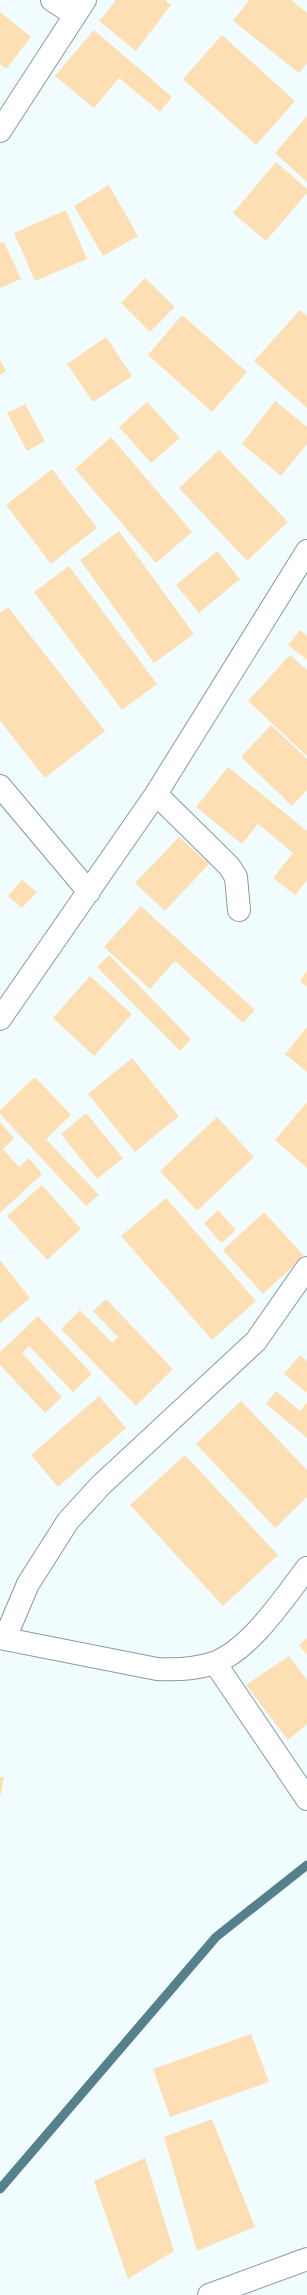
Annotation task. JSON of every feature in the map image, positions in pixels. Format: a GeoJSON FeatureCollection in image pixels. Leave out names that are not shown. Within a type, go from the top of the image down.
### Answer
{"type":"FeatureCollection","features":[{"type":"Feature","properties":{"kind":"street"},"geometry":{"type":"LineString","coordinates":[[0,131],[80,7],[52,0]]}},
{"type":"Feature","properties":{"kind":"street"},"geometry":{"type":"LineString","coordinates":[[0,1019],[156,794],[307,551]]}},
{"type":"Feature","properties":{"kind":"street"},"geometry":{"type":"LineString","coordinates":[[0,786],[89,892]]}},
{"type":"Feature","properties":{"kind":"street"},"geometry":{"type":"LineString","coordinates":[[156,794],[229,866],[236,877],[239,910]]}},
{"type":"Feature","properties":{"kind":"street"},"geometry":{"type":"LineString","coordinates":[[307,1268],[256,1341],[101,1484],[68,1521],[28,1584],[3,1638],[157,1669],[177,1670],[215,1663],[249,1641],[307,1568]]}},
{"type":"Feature","properties":{"kind":"street"},"geometry":{"type":"LineString","coordinates":[[215,1663],[307,1799]]}},
{"type":"Feature","properties":{"kind":"street"},"geometry":{"type":"LineString","coordinates":[[209,2295],[307,2259]]}},
{"type":"Feature","properties":{"kind":"building"},"geometry":{"type":"Polygon","coordinates":[[[116,0],[165,0],[171,5],[136,51],[99,21],[116,0]]]}},
{"type":"Feature","properties":{"kind":"building"},"geometry":{"type":"Polygon","coordinates":[[[249,0],[291,0],[307,13],[307,63],[299,73],[233,21],[249,0]]]}},
{"type":"Feature","properties":{"kind":"building"},"geometry":{"type":"Polygon","coordinates":[[[0,12],[31,37],[6,69],[0,64],[0,12]]]}},
{"type":"Feature","properties":{"kind":"building"},"geometry":{"type":"Polygon","coordinates":[[[94,30],[172,97],[160,112],[119,78],[94,108],[55,76],[94,30]]]}},
{"type":"Feature","properties":{"kind":"building"},"geometry":{"type":"Polygon","coordinates":[[[222,35],[295,101],[256,145],[183,79],[222,35]]]}},
{"type":"Feature","properties":{"kind":"building"},"geometry":{"type":"Polygon","coordinates":[[[307,116],[307,182],[275,153],[307,116]]]}},
{"type":"Feature","properties":{"kind":"building"},"geometry":{"type":"Polygon","coordinates":[[[276,162],[307,189],[307,193],[266,241],[233,213],[276,162]]]}},
{"type":"Feature","properties":{"kind":"building"},"geometry":{"type":"Polygon","coordinates":[[[109,185],[138,236],[103,256],[74,206],[109,185]]]}},
{"type":"Feature","properties":{"kind":"building"},"geometry":{"type":"Polygon","coordinates":[[[66,210],[87,259],[35,281],[14,233],[66,210]]]}},
{"type":"Feature","properties":{"kind":"building"},"geometry":{"type":"Polygon","coordinates":[[[4,242],[21,279],[0,288],[0,243],[4,242]]]}},
{"type":"Feature","properties":{"kind":"building"},"geometry":{"type":"Polygon","coordinates":[[[145,278],[175,307],[150,332],[121,303],[145,278]]]}},
{"type":"Feature","properties":{"kind":"building"},"geometry":{"type":"Polygon","coordinates":[[[300,310],[307,316],[307,408],[254,361],[300,310]]]}},
{"type":"Feature","properties":{"kind":"building"},"geometry":{"type":"Polygon","coordinates":[[[182,315],[247,372],[212,412],[148,355],[182,315]]]}},
{"type":"Feature","properties":{"kind":"building"},"geometry":{"type":"Polygon","coordinates":[[[106,337],[132,376],[93,402],[67,364],[106,337]]]}},
{"type":"Feature","properties":{"kind":"building"},"geometry":{"type":"Polygon","coordinates":[[[0,360],[6,371],[0,375],[0,360]]]}},
{"type":"Feature","properties":{"kind":"building"},"geometry":{"type":"Polygon","coordinates":[[[275,401],[307,427],[307,444],[281,476],[242,444],[275,401]]]}},
{"type":"Feature","properties":{"kind":"building"},"geometry":{"type":"Polygon","coordinates":[[[147,402],[180,438],[151,463],[119,427],[147,402]]]}},
{"type":"Feature","properties":{"kind":"building"},"geometry":{"type":"Polygon","coordinates":[[[25,404],[45,441],[27,451],[7,413],[25,404]]]}},
{"type":"Feature","properties":{"kind":"building"},"geometry":{"type":"Polygon","coordinates":[[[111,437],[192,532],[156,563],[75,469],[111,437]]]}},
{"type":"Feature","properties":{"kind":"building"},"geometry":{"type":"Polygon","coordinates":[[[219,450],[288,522],[247,561],[179,488],[219,450]]]}},
{"type":"Feature","properties":{"kind":"building"},"geometry":{"type":"Polygon","coordinates":[[[52,469],[97,528],[51,564],[6,505],[52,469]]]}},
{"type":"Feature","properties":{"kind":"building"},"geometry":{"type":"Polygon","coordinates":[[[119,531],[194,634],[154,663],[80,560],[119,531]]]}},
{"type":"Feature","properties":{"kind":"building"},"geometry":{"type":"Polygon","coordinates":[[[217,551],[240,579],[199,613],[176,585],[217,551]]]}},
{"type":"Feature","properties":{"kind":"building"},"geometry":{"type":"Polygon","coordinates":[[[69,566],[157,684],[122,710],[34,592],[69,566]]]}},
{"type":"Feature","properties":{"kind":"building"},"geometry":{"type":"Polygon","coordinates":[[[8,607],[105,731],[45,778],[0,721],[0,613],[8,607]]]}},
{"type":"Feature","properties":{"kind":"building"},"geometry":{"type":"Polygon","coordinates":[[[300,630],[307,636],[307,660],[288,645],[300,630]]]}},
{"type":"Feature","properties":{"kind":"building"},"geometry":{"type":"Polygon","coordinates":[[[290,655],[307,670],[307,756],[248,701],[290,655]]]}},
{"type":"Feature","properties":{"kind":"building"},"geometry":{"type":"Polygon","coordinates":[[[271,725],[307,759],[307,790],[292,806],[241,757],[271,725]]]}},
{"type":"Feature","properties":{"kind":"building"},"geometry":{"type":"Polygon","coordinates":[[[228,767],[307,831],[307,880],[295,895],[273,878],[293,853],[258,824],[242,844],[196,807],[228,767]]]}},
{"type":"Feature","properties":{"kind":"building"},"geometry":{"type":"Polygon","coordinates":[[[179,837],[209,864],[165,911],[135,883],[179,837]]]}},
{"type":"Feature","properties":{"kind":"building"},"geometry":{"type":"Polygon","coordinates":[[[22,880],[37,892],[22,908],[8,896],[22,880]]]}},
{"type":"Feature","properties":{"kind":"building"},"geometry":{"type":"Polygon","coordinates":[[[141,906],[255,1010],[243,1023],[175,961],[150,989],[104,947],[141,906]]]}},
{"type":"Feature","properties":{"kind":"building"},"geometry":{"type":"Polygon","coordinates":[[[109,955],[191,1039],[180,1051],[97,967],[109,955]]]}},
{"type":"Feature","properties":{"kind":"building"},"geometry":{"type":"Polygon","coordinates":[[[307,970],[307,987],[300,982],[307,970]]]}},
{"type":"Feature","properties":{"kind":"building"},"geometry":{"type":"Polygon","coordinates":[[[90,976],[132,1014],[94,1056],[53,1018],[90,976]]]}},
{"type":"Feature","properties":{"kind":"building"},"geometry":{"type":"Polygon","coordinates":[[[307,1027],[307,1072],[285,1054],[307,1027]]]}},
{"type":"Feature","properties":{"kind":"building"},"geometry":{"type":"Polygon","coordinates":[[[132,1058],[179,1116],[135,1152],[88,1094],[132,1058]]]}},
{"type":"Feature","properties":{"kind":"building"},"geometry":{"type":"Polygon","coordinates":[[[35,1077],[71,1115],[46,1139],[99,1195],[86,1206],[0,1114],[0,1110],[35,1077]]]}},
{"type":"Feature","properties":{"kind":"building"},"geometry":{"type":"Polygon","coordinates":[[[307,1102],[307,1168],[275,1140],[307,1102]]]}},
{"type":"Feature","properties":{"kind":"building"},"geometry":{"type":"Polygon","coordinates":[[[86,1113],[123,1158],[97,1179],[61,1134],[86,1113]]]}},
{"type":"Feature","properties":{"kind":"building"},"geometry":{"type":"Polygon","coordinates":[[[217,1117],[254,1157],[197,1211],[160,1171],[217,1117]]]}},
{"type":"Feature","properties":{"kind":"building"},"geometry":{"type":"Polygon","coordinates":[[[0,1122],[14,1138],[3,1149],[19,1167],[29,1158],[42,1174],[0,1213],[0,1122]]]}},
{"type":"Feature","properties":{"kind":"building"},"geometry":{"type":"Polygon","coordinates":[[[42,1185],[81,1229],[47,1260],[7,1216],[42,1185]]]}},
{"type":"Feature","properties":{"kind":"building"},"geometry":{"type":"Polygon","coordinates":[[[166,1198],[256,1301],[212,1340],[121,1236],[166,1198]]]}},
{"type":"Feature","properties":{"kind":"building"},"geometry":{"type":"Polygon","coordinates":[[[218,1210],[236,1230],[221,1243],[204,1223],[218,1210]]]}},
{"type":"Feature","properties":{"kind":"building"},"geometry":{"type":"Polygon","coordinates":[[[264,1212],[304,1256],[263,1294],[223,1250],[264,1212]]]}},
{"type":"Feature","properties":{"kind":"building"},"geometry":{"type":"Polygon","coordinates":[[[0,1260],[30,1298],[0,1323],[0,1260]]]}},
{"type":"Feature","properties":{"kind":"building"},"geometry":{"type":"Polygon","coordinates":[[[106,1299],[173,1369],[136,1406],[61,1329],[80,1310],[112,1343],[118,1337],[93,1311],[106,1299]]]}},
{"type":"Feature","properties":{"kind":"building"},"geometry":{"type":"Polygon","coordinates":[[[38,1316],[92,1374],[73,1392],[29,1346],[22,1353],[62,1397],[45,1413],[0,1365],[0,1352],[38,1316]]]}},
{"type":"Feature","properties":{"kind":"building"},"geometry":{"type":"Polygon","coordinates":[[[300,1355],[307,1361],[307,1393],[284,1374],[300,1355]]]}},
{"type":"Feature","properties":{"kind":"building"},"geometry":{"type":"Polygon","coordinates":[[[276,1391],[300,1411],[307,1402],[307,1438],[266,1404],[276,1391]]]}},
{"type":"Feature","properties":{"kind":"building"},"geometry":{"type":"Polygon","coordinates":[[[99,1396],[126,1428],[58,1487],[31,1455],[99,1396]]]}},
{"type":"Feature","properties":{"kind":"building"},"geometry":{"type":"Polygon","coordinates":[[[241,1401],[307,1470],[307,1497],[275,1528],[196,1444],[241,1401]]]}},
{"type":"Feature","properties":{"kind":"building"},"geometry":{"type":"Polygon","coordinates":[[[185,1455],[278,1555],[223,1606],[130,1505],[185,1455]]]}},
{"type":"Feature","properties":{"kind":"building"},"geometry":{"type":"Polygon","coordinates":[[[307,1638],[307,1655],[299,1645],[307,1638]]]}},
{"type":"Feature","properties":{"kind":"building"},"geometry":{"type":"Polygon","coordinates":[[[289,1656],[307,1680],[307,1724],[288,1740],[246,1685],[289,1656]]]}},
{"type":"Feature","properties":{"kind":"building"},"geometry":{"type":"Polygon","coordinates":[[[0,1777],[4,1777],[1,1795],[0,1795],[0,1777]]]}},
{"type":"Feature","properties":{"kind":"building"},"geometry":{"type":"Polygon","coordinates":[[[251,2034],[269,2082],[170,2117],[153,2069],[251,2034]]]}},
{"type":"Feature","properties":{"kind":"building"},"geometry":{"type":"Polygon","coordinates":[[[212,2119],[255,2227],[197,2251],[164,2137],[212,2119]]]}},
{"type":"Feature","properties":{"kind":"building"},"geometry":{"type":"Polygon","coordinates":[[[145,2158],[174,2251],[128,2279],[94,2181],[145,2158]]]}},
{"type":"Feature","properties":{"kind":"waterway"},"geometry":{"type":"LineString","coordinates":[[0,2189],[216,1937],[307,1865]]}}]}
